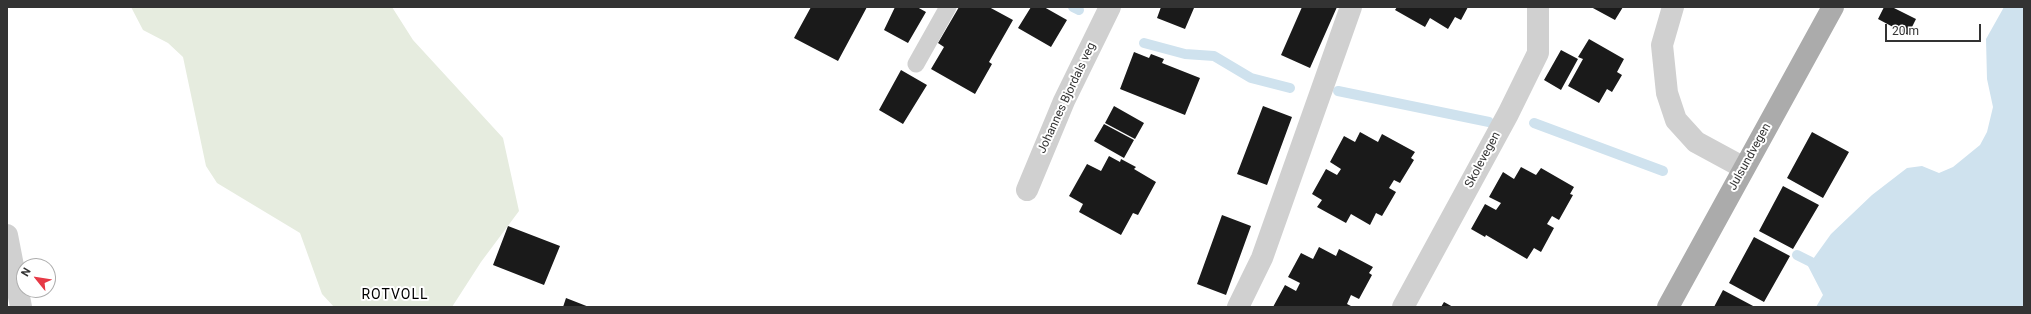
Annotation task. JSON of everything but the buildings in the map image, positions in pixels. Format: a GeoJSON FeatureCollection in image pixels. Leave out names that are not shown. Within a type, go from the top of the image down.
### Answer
{"type":"FeatureCollection","features":[{"type":"Feature","properties":{"kind":"main road","name":"Julsundvegen"},"geometry":{"type":"LineString","coordinates":[[1668,307],[1833,7]]}},
{"type":"Feature","properties":{"kind":"street","name":"Johannes Bjordals veg"},"geometry":{"type":"LineString","coordinates":[[1027,190],[1064,101],[1110,7]]}},
{"type":"Feature","properties":{"kind":"street"},"geometry":{"type":"LineString","coordinates":[[1238,307],[1262,258],[1351,7]]}},
{"type":"Feature","properties":{"kind":"street","name":"Skolevegen"},"geometry":{"type":"LineString","coordinates":[[1403,307],[1508,114],[1538,53],[1538,7]]}},
{"type":"Feature","properties":{"kind":"street"},"geometry":{"type":"LineString","coordinates":[[1673,7],[1662,45],[1667,93],[1676,120],[1696,142],[1744,168]]}},
{"type":"Feature","properties":{"kind":"street"},"geometry":{"type":"LineString","coordinates":[[7,235],[21,307]]}},
{"type":"Feature","properties":{"kind":"lane"},"geometry":{"type":"LineString","coordinates":[[916,64],[948,7]]}},
{"type":"Feature","properties":{"kind":"shaded area"},"geometry":{"type":"Polygon","coordinates":[[[131,7],[392,7],[413,40],[503,138],[519,211],[481,262],[452,307],[334,307],[322,294],[300,233],[217,183],[206,166],[183,57],[168,43],[143,30],[131,7]]]}},
{"type":"Feature","properties":{"kind":"water"},"geometry":{"type":"Polygon","coordinates":[[[2004,7],[2024,7],[2024,307],[1816,307],[1823,295],[1808,266],[1831,234],[1872,195],[1907,168],[1922,166],[1939,173],[1953,167],[1980,145],[1987,132],[1993,107],[1987,79],[1986,39],[2004,7]]]}},
{"type":"Feature","properties":{"kind":"waterway"},"geometry":{"type":"LineString","coordinates":[[1073,7],[1079,10]]}},
{"type":"Feature","properties":{"kind":"waterway"},"geometry":{"type":"LineString","coordinates":[[1144,43],[1185,54],[1214,56],[1251,78],[1290,88]]}},
{"type":"Feature","properties":{"kind":"waterway"},"geometry":{"type":"LineString","coordinates":[[1338,91],[1489,122]]}},
{"type":"Feature","properties":{"kind":"waterway"},"geometry":{"type":"LineString","coordinates":[[1534,123],[1663,171]]}},
{"type":"Feature","properties":{"kind":"waterway"},"geometry":{"type":"LineString","coordinates":[[1797,255],[1811,262]]}},
{"type":"Feature","properties":{"kind":"district","name":"ROTVOLL"},"geometry":{"type":"Point","coordinates":[395,295]}}]}
